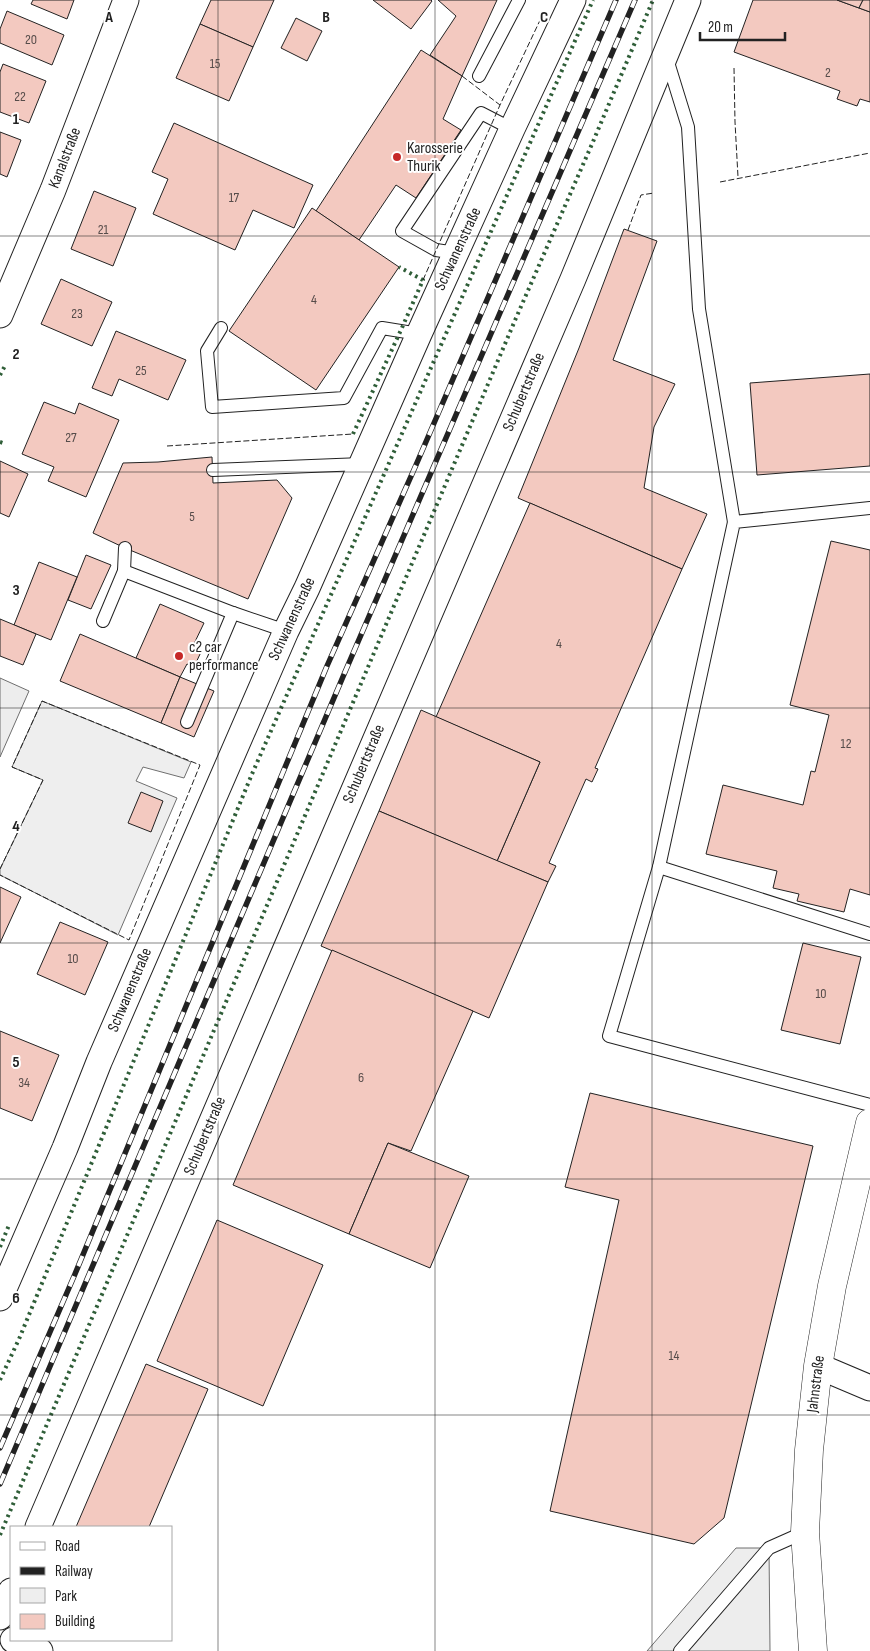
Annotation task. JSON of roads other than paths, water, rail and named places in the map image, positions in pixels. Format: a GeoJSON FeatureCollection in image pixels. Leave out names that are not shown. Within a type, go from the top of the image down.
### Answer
{"type":"FeatureCollection","features":[{"type":"Feature","properties":{"kind":"main road","name":"Jahnstraße"},"geometry":{"type":"LineString","coordinates":[[813,1651],[805,1532],[808,1450],[818,1366],[832,1286],[870,1123]]}},
{"type":"Feature","properties":{"kind":"street","name":"Kanalstraße"},"geometry":{"type":"LineString","coordinates":[[0,315],[53,190],[126,0]]}},
{"type":"Feature","properties":{"kind":"street","name":"Schwanenstraße"},"geometry":{"type":"LineString","coordinates":[[0,1298],[65,1148],[107,1044],[286,631],[512,129],[573,0]]}},
{"type":"Feature","properties":{"kind":"street","name":"Schubertstraße"},"geometry":{"type":"LineString","coordinates":[[38,1526],[569,288],[688,0]]}},
{"type":"Feature","properties":{"kind":"street"},"geometry":{"type":"LineString","coordinates":[[818,1366],[870,1388]]}},
{"type":"Feature","properties":{"kind":"street"},"geometry":{"type":"LineString","coordinates":[[0,1617],[10,1593]]}},
{"type":"Feature","properties":{"kind":"street"},"geometry":{"type":"LineString","coordinates":[[17,1641],[40,1651]]}},
{"type":"Feature","properties":{"kind":"lane"},"geometry":{"type":"LineString","coordinates":[[479,76],[519,0]]}},
{"type":"Feature","properties":{"kind":"lane"},"geometry":{"type":"LineString","coordinates":[[666,55],[688,127],[699,309],[734,522],[659,867],[609,1036],[870,1105]]}},
{"type":"Feature","properties":{"kind":"lane"},"geometry":{"type":"LineString","coordinates":[[456,253],[436,250],[402,231],[481,113],[512,129]]}},
{"type":"Feature","properties":{"kind":"lane"},"geometry":{"type":"LineString","coordinates":[[221,328],[207,351],[212,407],[344,398],[382,328],[419,334]]}},
{"type":"Feature","properties":{"kind":"lane"},"geometry":{"type":"LineString","coordinates":[[213,470],[362,464]]}},
{"type":"Feature","properties":{"kind":"lane"},"geometry":{"type":"LineString","coordinates":[[734,522],[870,508]]}},
{"type":"Feature","properties":{"kind":"lane"},"geometry":{"type":"LineString","coordinates":[[103,622],[124,571],[125,548]]}},
{"type":"Feature","properties":{"kind":"lane"},"geometry":{"type":"LineString","coordinates":[[124,571],[233,613],[286,631]]}},
{"type":"Feature","properties":{"kind":"lane"},"geometry":{"type":"LineString","coordinates":[[187,722],[233,613]]}},
{"type":"Feature","properties":{"kind":"lane"},"geometry":{"type":"LineString","coordinates":[[659,867],[870,934]]}},
{"type":"Feature","properties":{"kind":"lane"},"geometry":{"type":"LineString","coordinates":[[680,1651],[769,1548],[805,1532]]}},
{"type":"Feature","properties":{"kind":"railway"},"geometry":{"type":"LineString","coordinates":[[0,1448],[75,1274],[327,666],[416,465],[616,0]]}},
{"type":"Feature","properties":{"kind":"railway"},"geometry":{"type":"LineString","coordinates":[[0,1484],[345,672],[635,0]]}},
{"type":"Feature","properties":{"kind":"place","name":"Karosserie Thurik"},"geometry":{"type":"Point","coordinates":[397,157]}},
{"type":"Feature","properties":{"kind":"place","name":"c2 car performance"},"geometry":{"type":"Point","coordinates":[179,656]}}]}
